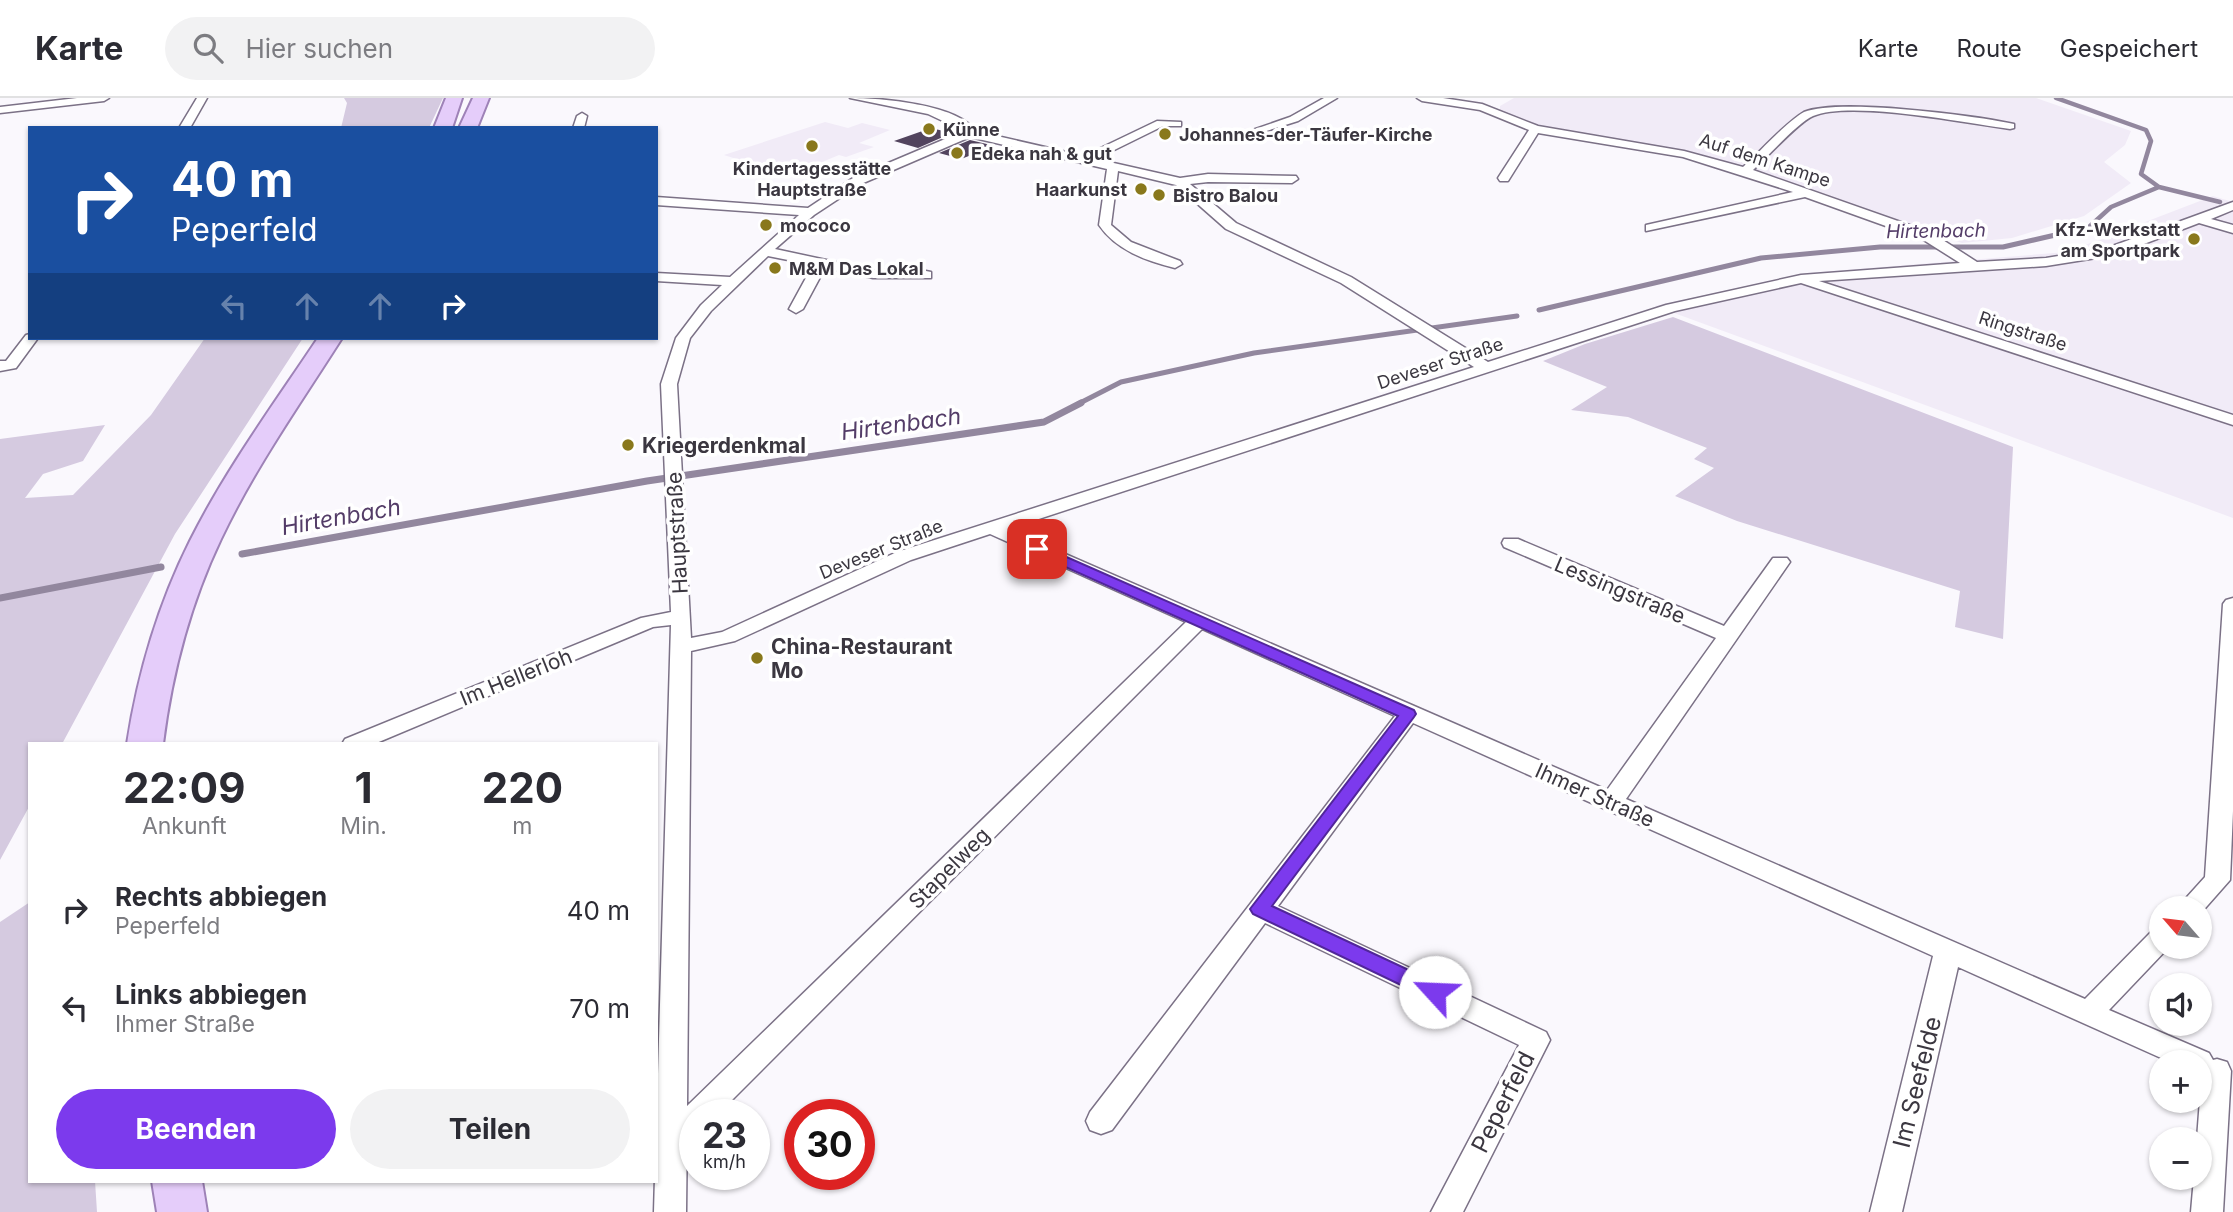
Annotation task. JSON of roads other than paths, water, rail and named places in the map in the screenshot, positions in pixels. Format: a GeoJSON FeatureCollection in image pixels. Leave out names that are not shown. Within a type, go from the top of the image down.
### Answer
{"type":"FeatureCollection","features":[{"type":"Feature","properties":{"kind":"main road"},"geometry":{"type":"LineString","coordinates":[[444,126],[454,98]]}},
{"type":"Feature","properties":{"kind":"main road"},"geometry":{"type":"LineString","coordinates":[[469,126],[481,98]]}},
{"type":"Feature","properties":{"kind":"main road"},"geometry":{"type":"LineString","coordinates":[[145,742],[149,710],[170,626],[218,516],[329,340]]}},
{"type":"Feature","properties":{"kind":"main road"},"geometry":{"type":"LineString","coordinates":[[177,1183],[182,1212]]}},
{"type":"Feature","properties":{"kind":"street"},"geometry":{"type":"LineString","coordinates":[[0,110],[104,98]]}},
{"type":"Feature","properties":{"kind":"street"},"geometry":{"type":"LineString","coordinates":[[185,126],[202,98]]}},
{"type":"Feature","properties":{"kind":"street"},"geometry":{"type":"LineString","coordinates":[[855,98],[953,120],[964,125],[970,130],[969,133],[1180,182],[1208,178],[1292,179]]}},
{"type":"Feature","properties":{"kind":"street"},"geometry":{"type":"LineString","coordinates":[[904,107],[927,98]]}},
{"type":"Feature","properties":{"kind":"street"},"geometry":{"type":"LineString","coordinates":[[1244,135],[1294,119],[1332,98]]}},
{"type":"Feature","properties":{"kind":"street","name":"Auf dem Kampe"},"geometry":{"type":"LineString","coordinates":[[1422,98],[1482,107],[1535,129],[1684,154],[1745,171],[1942,243],[1971,264]]}},
{"type":"Feature","properties":{"kind":"street"},"geometry":{"type":"LineString","coordinates":[[1482,107],[1500,98]]}},
{"type":"Feature","properties":{"kind":"street"},"geometry":{"type":"LineString","coordinates":[[1745,171],[1817,109],[1851,104],[1893,106],[2010,126]]}},
{"type":"Feature","properties":{"kind":"street"},"geometry":{"type":"LineString","coordinates":[[579,126],[582,116]]}},
{"type":"Feature","properties":{"kind":"street"},"geometry":{"type":"LineString","coordinates":[[1085,160],[1161,123],[1177,124]]}},
{"type":"Feature","properties":{"kind":"street"},"geometry":{"type":"LineString","coordinates":[[1504,178],[1535,129]]}},
{"type":"Feature","properties":{"kind":"street","name":"Hauptstraße"},"geometry":{"type":"LineString","coordinates":[[670,1212],[681,617],[669,384],[683,338],[706,308],[810,212],[857,181],[969,133]]}},
{"type":"Feature","properties":{"kind":"street"},"geometry":{"type":"LineString","coordinates":[[1113,167],[1105,225],[1109,232],[1137,250],[1175,264]]}},
{"type":"Feature","properties":{"kind":"street"},"geometry":{"type":"LineString","coordinates":[[1180,182],[1231,226],[1325,269],[1487,368]]}},
{"type":"Feature","properties":{"kind":"street"},"geometry":{"type":"LineString","coordinates":[[1651,228],[1805,193]]}},
{"type":"Feature","properties":{"kind":"street"},"geometry":{"type":"LineString","coordinates":[[658,201],[810,212]]}},
{"type":"Feature","properties":{"kind":"street","name":"Deveser Straße"},"geometry":{"type":"LineString","coordinates":[[680,647],[729,636],[904,556],[1679,306],[1801,279],[1971,264],[2046,262],[2110,251],[2202,220],[2233,206]]}},
{"type":"Feature","properties":{"kind":"street"},"geometry":{"type":"LineString","coordinates":[[2202,220],[2233,229]]}},
{"type":"Feature","properties":{"kind":"street"},"geometry":{"type":"LineString","coordinates":[[765,251],[873,274],[926,275]]}},
{"type":"Feature","properties":{"kind":"street"},"geometry":{"type":"LineString","coordinates":[[796,309],[821,262]]}},
{"type":"Feature","properties":{"kind":"street"},"geometry":{"type":"LineString","coordinates":[[658,277],[733,281]]}},
{"type":"Feature","properties":{"kind":"street","name":"Ringstraße"},"geometry":{"type":"LineString","coordinates":[[1801,279],[2233,420]]}},
{"type":"Feature","properties":{"kind":"street"},"geometry":{"type":"LineString","coordinates":[[0,366],[11,365],[30,340]]}},
{"type":"Feature","properties":{"kind":"street","name":"Ihmer Straße"},"geometry":{"type":"LineString","coordinates":[[991,528],[2172,1050]]}},
{"type":"Feature","properties":{"kind":"street","name":"Lessingstraße"},"geometry":{"type":"LineString","coordinates":[[1511,543],[1729,636]]}},
{"type":"Feature","properties":{"kind":"street"},"geometry":{"type":"LineString","coordinates":[[1611,802],[1780,562]]}},
{"type":"Feature","properties":{"kind":"street"},"geometry":{"type":"LineString","coordinates":[[2206,896],[2225,882],[2233,604]]}},
{"type":"Feature","properties":{"kind":"street","name":"Im Hellerloh"},"geometry":{"type":"LineString","coordinates":[[358,742],[648,622],[681,617]]}},
{"type":"Feature","properties":{"kind":"street","name":"Stapelweg"},"geometry":{"type":"LineString","coordinates":[[713,1099],[1200,620]]}},
{"type":"Feature","properties":{"kind":"street"},"geometry":{"type":"LineString","coordinates":[[1101,1121],[1408,714]]}},
{"type":"Feature","properties":{"kind":"street","name":"Peperfeld"},"geometry":{"type":"LineString","coordinates":[[1260,909],[1536,1040],[1447,1212]]}},
{"type":"Feature","properties":{"kind":"street","name":"Im Seefelde"},"geometry":{"type":"LineString","coordinates":[[1886,1212],[1948,951]]}},
{"type":"Feature","properties":{"kind":"street"},"geometry":{"type":"LineString","coordinates":[[2090,1013],[2149,951]]}},
{"type":"Feature","properties":{"kind":"street"},"geometry":{"type":"LineString","coordinates":[[2207,1212],[2210,1113]]}},
{"type":"Feature","properties":{"kind":"street","name":"Stapelweg"},"geometry":{"type":"LineString","coordinates":[[673,1139],[679,1133]]}},
{"type":"Feature","properties":{"kind":"waterway","name":"Hirtenbach"},"geometry":{"type":"LineString","coordinates":[[2056,98],[2146,130],[2151,141],[2141,174],[2159,187]]}},
{"type":"Feature","properties":{"kind":"waterway","name":"Hirtenbach"},"geometry":{"type":"LineString","coordinates":[[2056,235],[2089,227],[2111,207],[2159,187]]}},
{"type":"Feature","properties":{"kind":"waterway"},"geometry":{"type":"LineString","coordinates":[[2159,187],[2220,202]]}},
{"type":"Feature","properties":{"kind":"waterway","name":"Hirtenbach"},"geometry":{"type":"LineString","coordinates":[[1539,310],[1761,258],[1880,247],[2003,247],[2064,233]]}},
{"type":"Feature","properties":{"kind":"waterway","name":"Hirtenbach"},"geometry":{"type":"LineString","coordinates":[[1078,404],[1121,382],[1254,353],[1517,316]]}},
{"type":"Feature","properties":{"kind":"waterway","name":"Hirtenbach"},"geometry":{"type":"LineString","coordinates":[[242,554],[647,481],[1044,422],[1081,403]]}},
{"type":"Feature","properties":{"kind":"waterway","name":"Hirtenbach"},"geometry":{"type":"LineString","coordinates":[[0,598],[161,567]]}},
{"type":"Feature","properties":{"kind":"place","name":"Künne"},"geometry":{"type":"Point","coordinates":[929,129]}},
{"type":"Feature","properties":{"kind":"place","name":"Johannes-der-Täufer-Kirche"},"geometry":{"type":"Point","coordinates":[1165,134]}},
{"type":"Feature","properties":{"kind":"place","name":"Kindertagesstätte Hauptstraße"},"geometry":{"type":"Point","coordinates":[812,146]}},
{"type":"Feature","properties":{"kind":"place","name":"Edeka nah & gut"},"geometry":{"type":"Point","coordinates":[957,153]}},
{"type":"Feature","properties":{"kind":"place","name":"Haarkunst"},"geometry":{"type":"Point","coordinates":[1141,189]}},
{"type":"Feature","properties":{"kind":"place","name":"Bistro Balou"},"geometry":{"type":"Point","coordinates":[1159,195]}},
{"type":"Feature","properties":{"kind":"place","name":"mococo"},"geometry":{"type":"Point","coordinates":[766,225]}},
{"type":"Feature","properties":{"kind":"place","name":"Kfz-Werkstatt am Sportpark"},"geometry":{"type":"Point","coordinates":[2194,239]}},
{"type":"Feature","properties":{"kind":"place","name":"M&M Das Lokal"},"geometry":{"type":"Point","coordinates":[775,268]}},
{"type":"Feature","properties":{"kind":"place","name":"Kriegerdenkmal"},"geometry":{"type":"Point","coordinates":[628,445]}},
{"type":"Feature","properties":{"kind":"place","name":"China-Restaurant Mo"},"geometry":{"type":"Point","coordinates":[757,658]}}]}
